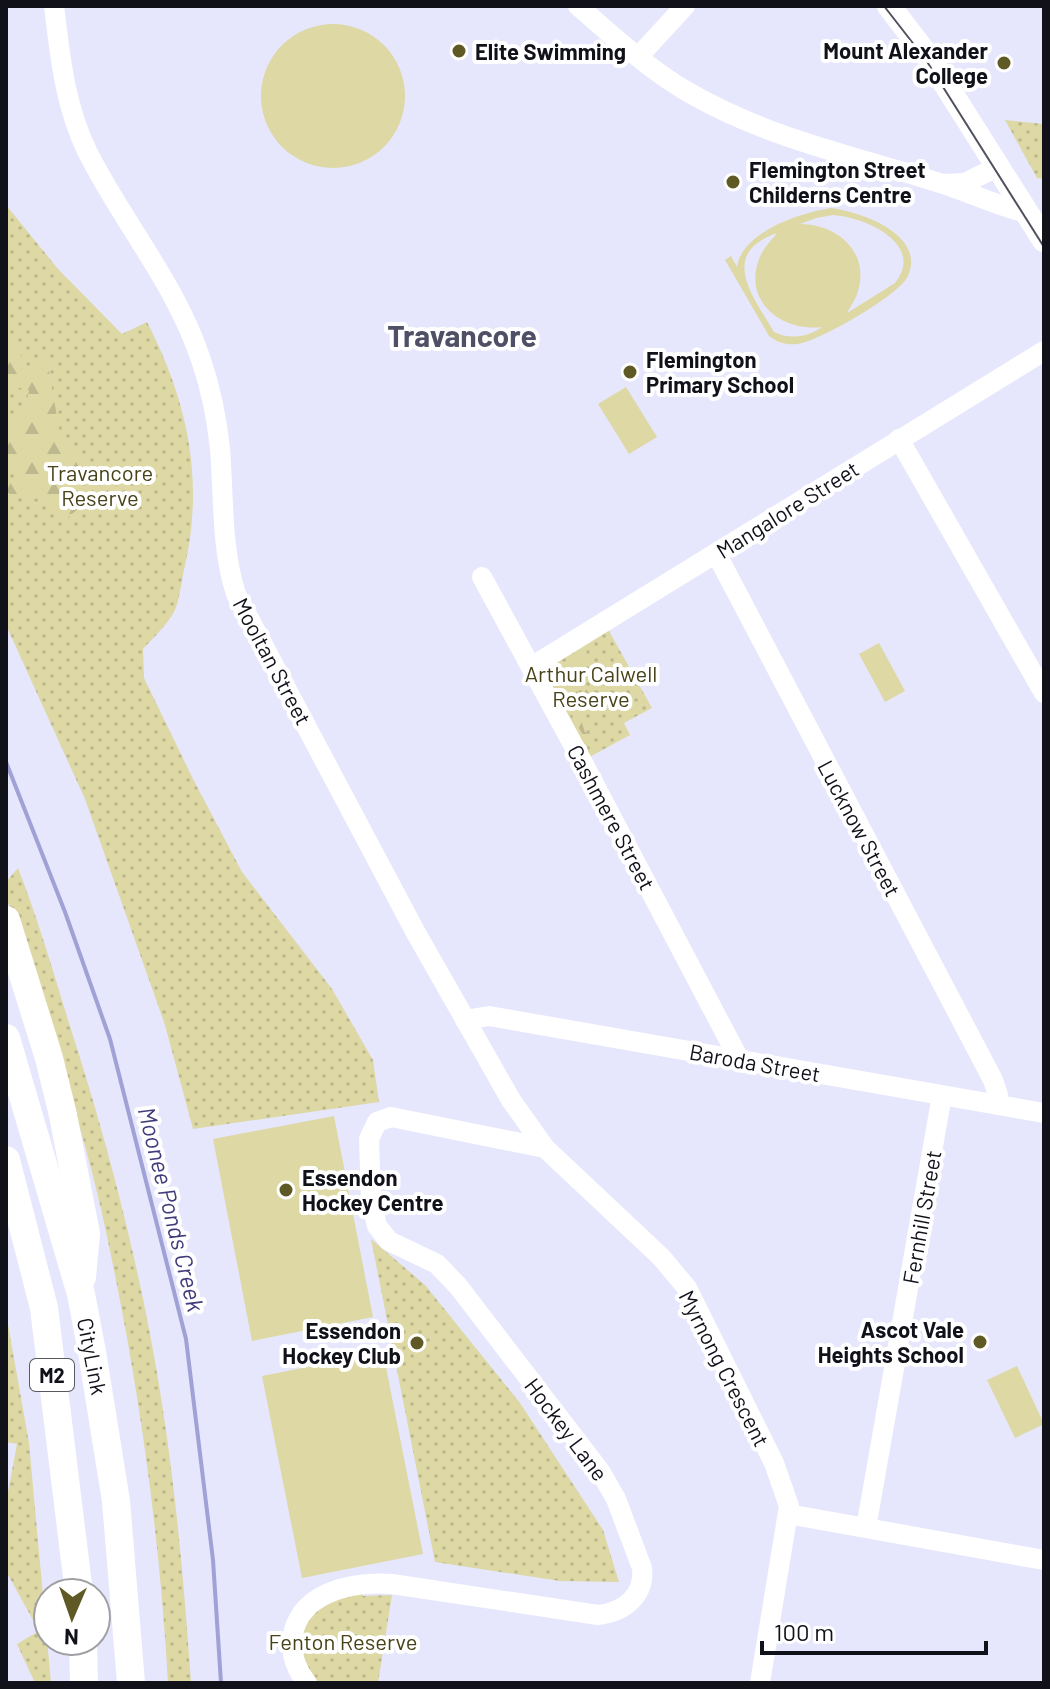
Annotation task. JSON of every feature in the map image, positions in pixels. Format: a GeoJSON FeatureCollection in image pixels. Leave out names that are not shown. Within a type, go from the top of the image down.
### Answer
{"type":"FeatureCollection","features":[{"type":"Feature","properties":{"kind":"highway"},"geometry":{"type":"LineString","coordinates":[[6,920],[46,1045],[63,1115],[86,1234],[81,1294]]}},
{"type":"Feature","properties":{"kind":"highway","name":"CityLink"},"geometry":{"type":"LineString","coordinates":[[6,1038],[81,1294],[116,1501],[131,1683]]}},
{"type":"Feature","properties":{"kind":"highway","name":"CityLink"},"geometry":{"type":"LineString","coordinates":[[6,1160],[44,1308],[77,1577]]}},
{"type":"Feature","properties":{"kind":"highway"},"geometry":{"type":"LineString","coordinates":[[83,1657],[84,1683]]}},
{"type":"Feature","properties":{"kind":"main road"},"geometry":{"type":"LineString","coordinates":[[889,6],[929,58],[1039,229]]}},
{"type":"Feature","properties":{"kind":"street","name":"Mooltan Street"},"geometry":{"type":"LineString","coordinates":[[54,6],[61,64],[76,124],[106,185],[171,290],[203,364],[216,418],[228,564],[236,594],[416,933],[511,1100],[545,1148]]}},
{"type":"Feature","properties":{"kind":"street"},"geometry":{"type":"LineString","coordinates":[[578,6],[638,57],[688,92],[752,125],[835,154],[944,184],[1039,229]]}},
{"type":"Feature","properties":{"kind":"street"},"geometry":{"type":"LineString","coordinates":[[638,57],[685,6]]}},
{"type":"Feature","properties":{"kind":"street"},"geometry":{"type":"LineString","coordinates":[[944,184],[965,183],[999,166]]}},
{"type":"Feature","properties":{"kind":"street","name":"Mangalore Street"},"geometry":{"type":"LineString","coordinates":[[531,667],[1044,351]]}},
{"type":"Feature","properties":{"kind":"street"},"geometry":{"type":"LineString","coordinates":[[899,439],[1044,693]]}},
{"type":"Feature","properties":{"kind":"street","name":"Lucknow Street"},"geometry":{"type":"LineString","coordinates":[[716,553],[993,1080],[998,1105]]}},
{"type":"Feature","properties":{"kind":"street","name":"Cashmere Street"},"geometry":{"type":"LineString","coordinates":[[482,577],[739,1059]]}},
{"type":"Feature","properties":{"kind":"street","name":"Baroda Street"},"geometry":{"type":"LineString","coordinates":[[465,1020],[489,1016],[1044,1113]]}},
{"type":"Feature","properties":{"kind":"street","name":"Fernhill Street"},"geometry":{"type":"LineString","coordinates":[[866,1528],[942,1095]]}},
{"type":"Feature","properties":{"kind":"street","name":"Hockey Lane"},"geometry":{"type":"LineString","coordinates":[[307,1683],[294,1661],[292,1648],[296,1623],[307,1606],[316,1599],[340,1589],[371,1583],[392,1584],[598,1615],[627,1606],[638,1593],[642,1568],[616,1499],[600,1471],[447,1273],[423,1256],[389,1241],[377,1226],[371,1200],[370,1132],[384,1118],[545,1148]]}},
{"type":"Feature","properties":{"kind":"street","name":"Myrnong Crescent"},"geometry":{"type":"LineString","coordinates":[[545,1148],[661,1257],[687,1288],[774,1463],[786,1494],[788,1514],[760,1683]]}},
{"type":"Feature","properties":{"kind":"street"},"geometry":{"type":"LineString","coordinates":[[788,1514],[1044,1560]]}},
{"type":"Feature","properties":{"kind":"green space"},"geometry":{"type":"Polygon","coordinates":[[[333,24],[361,29],[384,45],[400,68],[405,96],[400,124],[384,147],[361,163],[333,168],[305,163],[282,147],[266,124],[261,96],[266,68],[282,45],[305,29],[333,24]]]}},
{"type":"Feature","properties":{"kind":"green space"},"geometry":{"type":"Polygon","coordinates":[[[1005,120],[1044,124],[1044,179],[1037,178],[1005,120]]]}},
{"type":"Feature","properties":{"kind":"green space","name":"Travancore Reserve"},"geometry":{"type":"Polygon","coordinates":[[[6,205],[58,269],[122,334],[147,322],[161,352],[173,382],[189,443],[193,505],[178,602],[168,622],[143,649],[144,678],[242,872],[332,989],[373,1060],[379,1102],[193,1129],[165,1025],[85,799],[6,625],[6,205]]]}},
{"type":"Feature","properties":{"kind":"green space"},"geometry":{"type":"Polygon","coordinates":[[[831,208],[844,210],[888,228],[908,248],[911,261],[908,276],[890,294],[840,326],[798,344],[782,343],[769,336],[725,260],[731,256],[737,267],[749,244],[761,234],[774,226],[831,208]],[[833,215],[800,224],[826,229],[847,242],[854,252],[860,277],[857,294],[847,313],[895,283],[903,269],[903,256],[888,235],[875,227],[833,215]],[[777,233],[759,242],[749,252],[745,264],[746,277],[757,304],[774,332],[793,337],[805,335],[822,327],[793,325],[780,319],[761,301],[756,288],[755,274],[759,259],[777,233]]]}},
{"type":"Feature","properties":{"kind":"green space"},"geometry":{"type":"Polygon","coordinates":[[[6,339],[14,344],[30,370],[38,360],[47,361],[61,439],[87,461],[73,489],[84,504],[66,519],[41,497],[28,501],[6,492],[18,469],[6,458],[7,418],[24,418],[29,390],[10,386],[6,381],[6,339]]]}},
{"type":"Feature","properties":{"kind":"green space"},"geometry":{"type":"Polygon","coordinates":[[[626,387],[657,437],[629,454],[598,404],[626,387]]]}},
{"type":"Feature","properties":{"kind":"green space","name":"Arthur Calwell Reserve"},"geometry":{"type":"Polygon","coordinates":[[[604,622],[652,708],[624,723],[630,735],[582,761],[531,667],[604,622]]]}},
{"type":"Feature","properties":{"kind":"green space"},"geometry":{"type":"Polygon","coordinates":[[[879,643],[905,691],[885,702],[859,654],[879,643]]]}},
{"type":"Feature","properties":{"kind":"green space"},"geometry":{"type":"Polygon","coordinates":[[[599,647],[601,654],[585,659],[562,681],[575,689],[579,702],[587,688],[594,692],[592,703],[580,718],[585,732],[591,736],[599,727],[602,733],[587,743],[550,674],[599,647]]]}},
{"type":"Feature","properties":{"kind":"green space"},"geometry":{"type":"Polygon","coordinates":[[[18,868],[93,1100],[142,1295],[171,1464],[191,1683],[168,1683],[152,1504],[125,1327],[81,1130],[6,896],[6,882],[18,868]]]}},
{"type":"Feature","properties":{"kind":"green space","name":"Essendon Hockey Centre"},"geometry":{"type":"Polygon","coordinates":[[[334,1116],[373,1317],[252,1341],[213,1139],[334,1116]]]}},
{"type":"Feature","properties":{"kind":"green space"},"geometry":{"type":"Polygon","coordinates":[[[371,1239],[425,1285],[520,1403],[603,1530],[619,1582],[560,1581],[435,1562],[371,1239]]]}},
{"type":"Feature","properties":{"kind":"green space"},"geometry":{"type":"Polygon","coordinates":[[[6,1313],[29,1443],[41,1577],[32,1577],[32,1618],[6,1571],[6,1503],[17,1444],[6,1442],[6,1313]]]}},
{"type":"Feature","properties":{"kind":"green space"},"geometry":{"type":"Polygon","coordinates":[[[383,1352],[423,1554],[302,1578],[262,1376],[383,1352]]]}},
{"type":"Feature","properties":{"kind":"green space"},"geometry":{"type":"Polygon","coordinates":[[[1017,1366],[1044,1424],[1015,1438],[987,1380],[1017,1366]]]}},
{"type":"Feature","properties":{"kind":"green space","name":"Fenton Reserve"},"geometry":{"type":"Polygon","coordinates":[[[362,1592],[363,1596],[392,1595],[378,1683],[317,1683],[309,1675],[301,1653],[303,1629],[308,1618],[325,1602],[362,1592]]]}},
{"type":"Feature","properties":{"kind":"green space"},"geometry":{"type":"Polygon","coordinates":[[[32,1635],[32,1657],[49,1657],[51,1683],[35,1683],[17,1644],[32,1635]]]}},
{"type":"Feature","properties":{"kind":"waterway","name":"Moonee Ponds Creek"},"geometry":{"type":"LineString","coordinates":[[6,762],[65,912],[110,1039],[186,1339],[213,1560],[221,1683]]}},
{"type":"Feature","properties":{"kind":"tram line"},"geometry":{"type":"LineString","coordinates":[[884,6],[926,60],[1044,247]]}},
{"type":"Feature","properties":{"kind":"place","name":"Elite Swimming"},"geometry":{"type":"Point","coordinates":[459,51]}},
{"type":"Feature","properties":{"kind":"place","name":"Mount Alexander College"},"geometry":{"type":"Point","coordinates":[1004,63]}},
{"type":"Feature","properties":{"kind":"place","name":"Flemington Street Childerns Centre"},"geometry":{"type":"Point","coordinates":[733,182]}},
{"type":"Feature","properties":{"kind":"place","name":"Flemington Primary School"},"geometry":{"type":"Point","coordinates":[630,372]}},
{"type":"Feature","properties":{"kind":"place","name":"Essendon Hockey Centre"},"geometry":{"type":"Point","coordinates":[286,1190]}},
{"type":"Feature","properties":{"kind":"place","name":"Ascot Vale Heights School"},"geometry":{"type":"Point","coordinates":[980,1342]}},
{"type":"Feature","properties":{"kind":"place","name":"Essendon Hockey Club"},"geometry":{"type":"Point","coordinates":[417,1343]}},
{"type":"Feature","properties":{"kind":"district","name":"Travancore"},"geometry":{"type":"Point","coordinates":[462,335]}}]}
